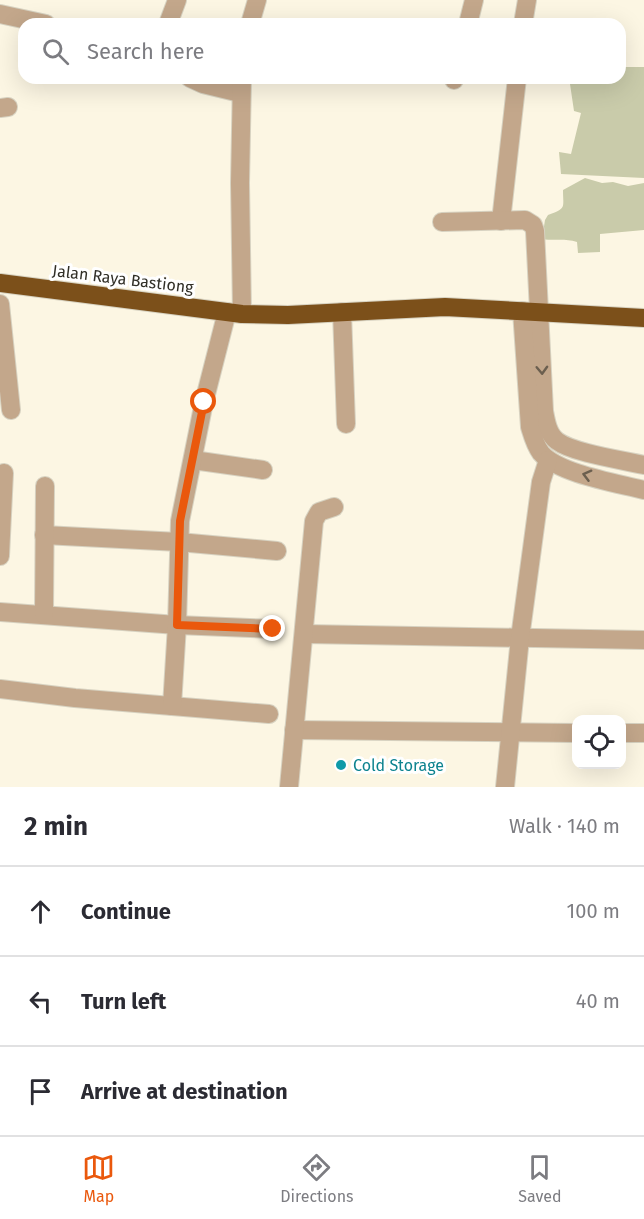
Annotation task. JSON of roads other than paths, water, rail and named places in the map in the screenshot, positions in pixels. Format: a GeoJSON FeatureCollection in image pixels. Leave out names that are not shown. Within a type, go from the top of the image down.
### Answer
{"type":"FeatureCollection","features":[{"type":"Feature","properties":{"kind":"highway","name":"Jalan Raya Bastiong"},"geometry":{"type":"LineString","coordinates":[[0,283],[235,313],[288,315],[452,307],[644,318]]}},
{"type":"Feature","properties":{"kind":"street"},"geometry":{"type":"LineString","coordinates":[[170,18],[177,0]]}},
{"type":"Feature","properties":{"kind":"street"},"geometry":{"type":"LineString","coordinates":[[252,18],[257,0]]}},
{"type":"Feature","properties":{"kind":"street"},"geometry":{"type":"LineString","coordinates":[[470,18],[474,0]]}},
{"type":"Feature","properties":{"kind":"street"},"geometry":{"type":"LineString","coordinates":[[524,18],[527,0]]}},
{"type":"Feature","properties":{"kind":"street"},"geometry":{"type":"LineString","coordinates":[[0,14],[18,18]]}},
{"type":"Feature","properties":{"kind":"street"},"geometry":{"type":"LineString","coordinates":[[172,706],[179,542],[185,492],[204,402],[235,313],[241,86],[202,84]]}},
{"type":"Feature","properties":{"kind":"street"},"geometry":{"type":"LineString","coordinates":[[501,221],[516,84]]}},
{"type":"Feature","properties":{"kind":"street"},"geometry":{"type":"LineString","coordinates":[[442,222],[525,220],[533,225],[535,231],[531,311],[530,427],[534,443],[548,460],[571,471],[644,490]]}},
{"type":"Feature","properties":{"kind":"street"},"geometry":{"type":"LineString","coordinates":[[0,304],[11,410]]}},
{"type":"Feature","properties":{"kind":"street"},"geometry":{"type":"LineString","coordinates":[[531,311],[544,411],[551,434],[557,441],[570,448],[644,465]]}},
{"type":"Feature","properties":{"kind":"street"},"geometry":{"type":"LineString","coordinates":[[342,312],[346,424]]}},
{"type":"Feature","properties":{"kind":"street"},"geometry":{"type":"LineString","coordinates":[[193,460],[263,470]]}},
{"type":"Feature","properties":{"kind":"street"},"geometry":{"type":"LineString","coordinates":[[505,787],[520,638],[541,482],[548,460]]}},
{"type":"Feature","properties":{"kind":"street"},"geometry":{"type":"LineString","coordinates":[[0,556],[4,473]]}},
{"type":"Feature","properties":{"kind":"street"},"geometry":{"type":"LineString","coordinates":[[44,614],[45,486]]}},
{"type":"Feature","properties":{"kind":"street"},"geometry":{"type":"LineString","coordinates":[[289,787],[314,521],[319,512],[334,507]]}},
{"type":"Feature","properties":{"kind":"street"},"geometry":{"type":"LineString","coordinates":[[44,535],[179,542],[277,551]]}},
{"type":"Feature","properties":{"kind":"street"},"geometry":{"type":"LineString","coordinates":[[0,612],[177,625],[273,629]]}},
{"type":"Feature","properties":{"kind":"street"},"geometry":{"type":"LineString","coordinates":[[305,634],[644,640]]}},
{"type":"Feature","properties":{"kind":"street"},"geometry":{"type":"LineString","coordinates":[[0,689],[75,698],[269,714]]}},
{"type":"Feature","properties":{"kind":"street"},"geometry":{"type":"LineString","coordinates":[[294,730],[572,733]]}},
{"type":"Feature","properties":{"kind":"street"},"geometry":{"type":"LineString","coordinates":[[626,733],[644,733]]}},
{"type":"Feature","properties":{"kind":"place","name":"Cold Storage"},"geometry":{"type":"Point","coordinates":[341,765]}}]}
